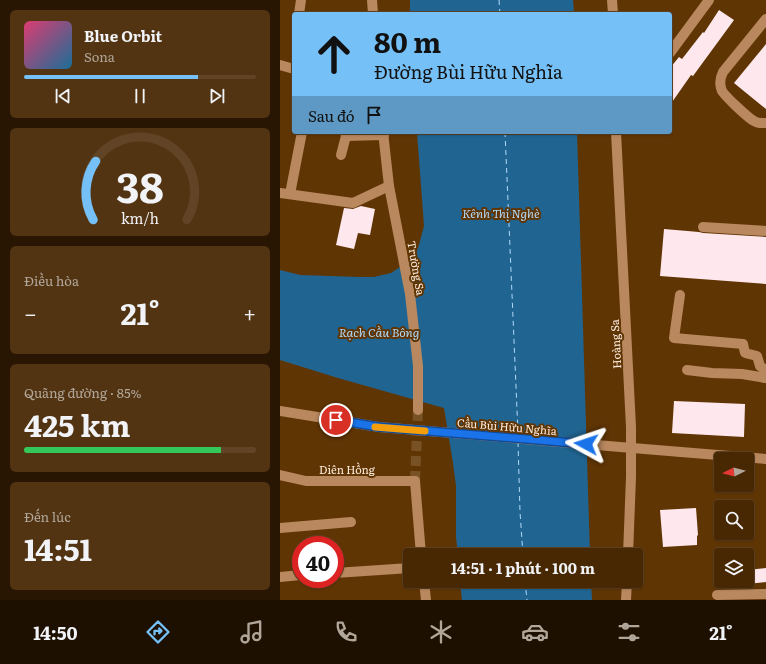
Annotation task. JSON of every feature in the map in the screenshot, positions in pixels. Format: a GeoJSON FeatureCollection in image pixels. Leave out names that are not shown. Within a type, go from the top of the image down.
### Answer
{"type":"FeatureCollection","features":[{"type":"Feature","properties":{"kind":"street"},"geometry":{"type":"LineString","coordinates":[[300,12],[301,0]]}},
{"type":"Feature","properties":{"kind":"street"},"geometry":{"type":"LineString","coordinates":[[372,0],[373,12]]}},
{"type":"Feature","properties":{"kind":"street"},"geometry":{"type":"LineString","coordinates":[[612,0],[613,12]]}},
{"type":"Feature","properties":{"kind":"street"},"geometry":{"type":"LineString","coordinates":[[672,50],[710,0]]}},
{"type":"Feature","properties":{"kind":"street"},"geometry":{"type":"LineString","coordinates":[[766,19],[723,72],[720,78],[720,86],[722,91],[730,100],[753,121],[759,123],[766,122]]}},
{"type":"Feature","properties":{"kind":"street"},"geometry":{"type":"LineString","coordinates":[[280,66],[292,67]]}},
{"type":"Feature","properties":{"kind":"street"},"geometry":{"type":"LineString","coordinates":[[301,134],[285,193],[353,203],[389,186]]}},
{"type":"Feature","properties":{"kind":"street"},"geometry":{"type":"LineString","coordinates":[[341,155],[346,134],[383,134]]}},
{"type":"Feature","properties":{"kind":"street","name":"Trường Sa"},"geometry":{"type":"LineString","coordinates":[[383,134],[389,186],[411,302],[418,366],[418,410]]}},
{"type":"Feature","properties":{"kind":"street","name":"Hoàng Sa"},"geometry":{"type":"LineString","coordinates":[[616,134],[631,427],[628,548]]}},
{"type":"Feature","properties":{"kind":"street"},"geometry":{"type":"LineString","coordinates":[[703,226],[766,231]]}},
{"type":"Feature","properties":{"kind":"street"},"geometry":{"type":"LineString","coordinates":[[680,295],[674,338],[743,344],[745,353],[757,356],[760,366],[764,369],[765,378],[742,374],[687,370]]}},
{"type":"Feature","properties":{"kind":"street","name":"Cầu Bùi Hữu Nghĩa"},"geometry":{"type":"LineString","coordinates":[[280,411],[379,427],[766,458]]}},
{"type":"Feature","properties":{"kind":"street","name":"Diên Hồng"},"geometry":{"type":"LineString","coordinates":[[280,475],[306,481],[415,481],[420,548]]}},
{"type":"Feature","properties":{"kind":"street"},"geometry":{"type":"LineString","coordinates":[[280,528],[351,522]]}},
{"type":"Feature","properties":{"kind":"street"},"geometry":{"type":"LineString","coordinates":[[344,572],[403,568]]}},
{"type":"Feature","properties":{"kind":"street"},"geometry":{"type":"LineString","coordinates":[[280,577],[292,576]]}},
{"type":"Feature","properties":{"kind":"street"},"geometry":{"type":"LineString","coordinates":[[425,588],[426,600]]}},
{"type":"Feature","properties":{"kind":"street"},"geometry":{"type":"LineString","coordinates":[[626,600],[627,588]]}},
{"type":"Feature","properties":{"kind":"street"},"geometry":{"type":"LineString","coordinates":[[717,595],[766,594]]}},
{"type":"Feature","properties":{"kind":"water"},"geometry":{"type":"Polygon","coordinates":[[[410,0],[573,0],[574,12],[410,12],[410,0]]]}},
{"type":"Feature","properties":{"kind":"water","name":"Kênh Thị Nghè"},"geometry":{"type":"Polygon","coordinates":[[[417,134],[577,134],[590,548],[457,548],[456,486],[444,408],[280,360],[280,270],[300,275],[374,277],[391,273],[409,261],[415,255],[424,226],[417,134]]]}},
{"type":"Feature","properties":{"kind":"water"},"geometry":{"type":"Polygon","coordinates":[[[461,588],[591,588],[592,600],[462,600],[461,588]]]}},
{"type":"Feature","properties":{"kind":"building"},"geometry":{"type":"Polygon","coordinates":[[[719,10],[734,20],[672,102],[672,66],[679,57],[682,59],[703,32],[704,33],[719,10]]]}},
{"type":"Feature","properties":{"kind":"building"},"geometry":{"type":"Polygon","coordinates":[[[766,44],[766,109],[734,83],[766,44]]]}},
{"type":"Feature","properties":{"kind":"building"},"geometry":{"type":"Polygon","coordinates":[[[361,206],[375,209],[370,235],[358,233],[354,249],[336,245],[344,208],[353,209],[361,206]]]}},
{"type":"Feature","properties":{"kind":"building"},"geometry":{"type":"Polygon","coordinates":[[[664,229],[766,237],[766,284],[660,276],[664,229]]]}},
{"type":"Feature","properties":{"kind":"building"},"geometry":{"type":"Polygon","coordinates":[[[674,401],[745,404],[744,437],[672,433],[674,401]]]}},
{"type":"Feature","properties":{"kind":"building"},"geometry":{"type":"Polygon","coordinates":[[[696,508],[698,535],[697,545],[663,547],[660,510],[696,508]]]}},
{"type":"Feature","properties":{"kind":"building"},"geometry":{"type":"Polygon","coordinates":[[[766,568],[766,582],[754,583],[754,569],[766,568]]]}},
{"type":"Feature","properties":{"kind":"ferry route"},"geometry":{"type":"LineString","coordinates":[[499,0],[500,12]]}},
{"type":"Feature","properties":{"kind":"ferry route"},"geometry":{"type":"LineString","coordinates":[[505,134],[518,433]]}},
{"type":"Feature","properties":{"kind":"ferry route"},"geometry":{"type":"LineString","coordinates":[[518,442],[523,548]]}},
{"type":"Feature","properties":{"kind":"ferry route"},"geometry":{"type":"LineString","coordinates":[[526,588],[527,600]]}},
{"type":"Feature","properties":{"kind":"tunnel"},"geometry":{"type":"LineString","coordinates":[[415,481],[418,410]]}},
{"type":"Feature","properties":{"kind":"slow traffic"},"geometry":{"type":"LineString","coordinates":[[375,427],[425,431]]}},
{"type":"Feature","properties":{"kind":"route"},"geometry":{"type":"LineString","coordinates":[[336,420],[379,427],[586,444]]}},
{"type":"Feature","properties":{"kind":"water label","name":"Rạch Cầu Bông"},"geometry":{"type":"Point","coordinates":[379,332]}}]}
